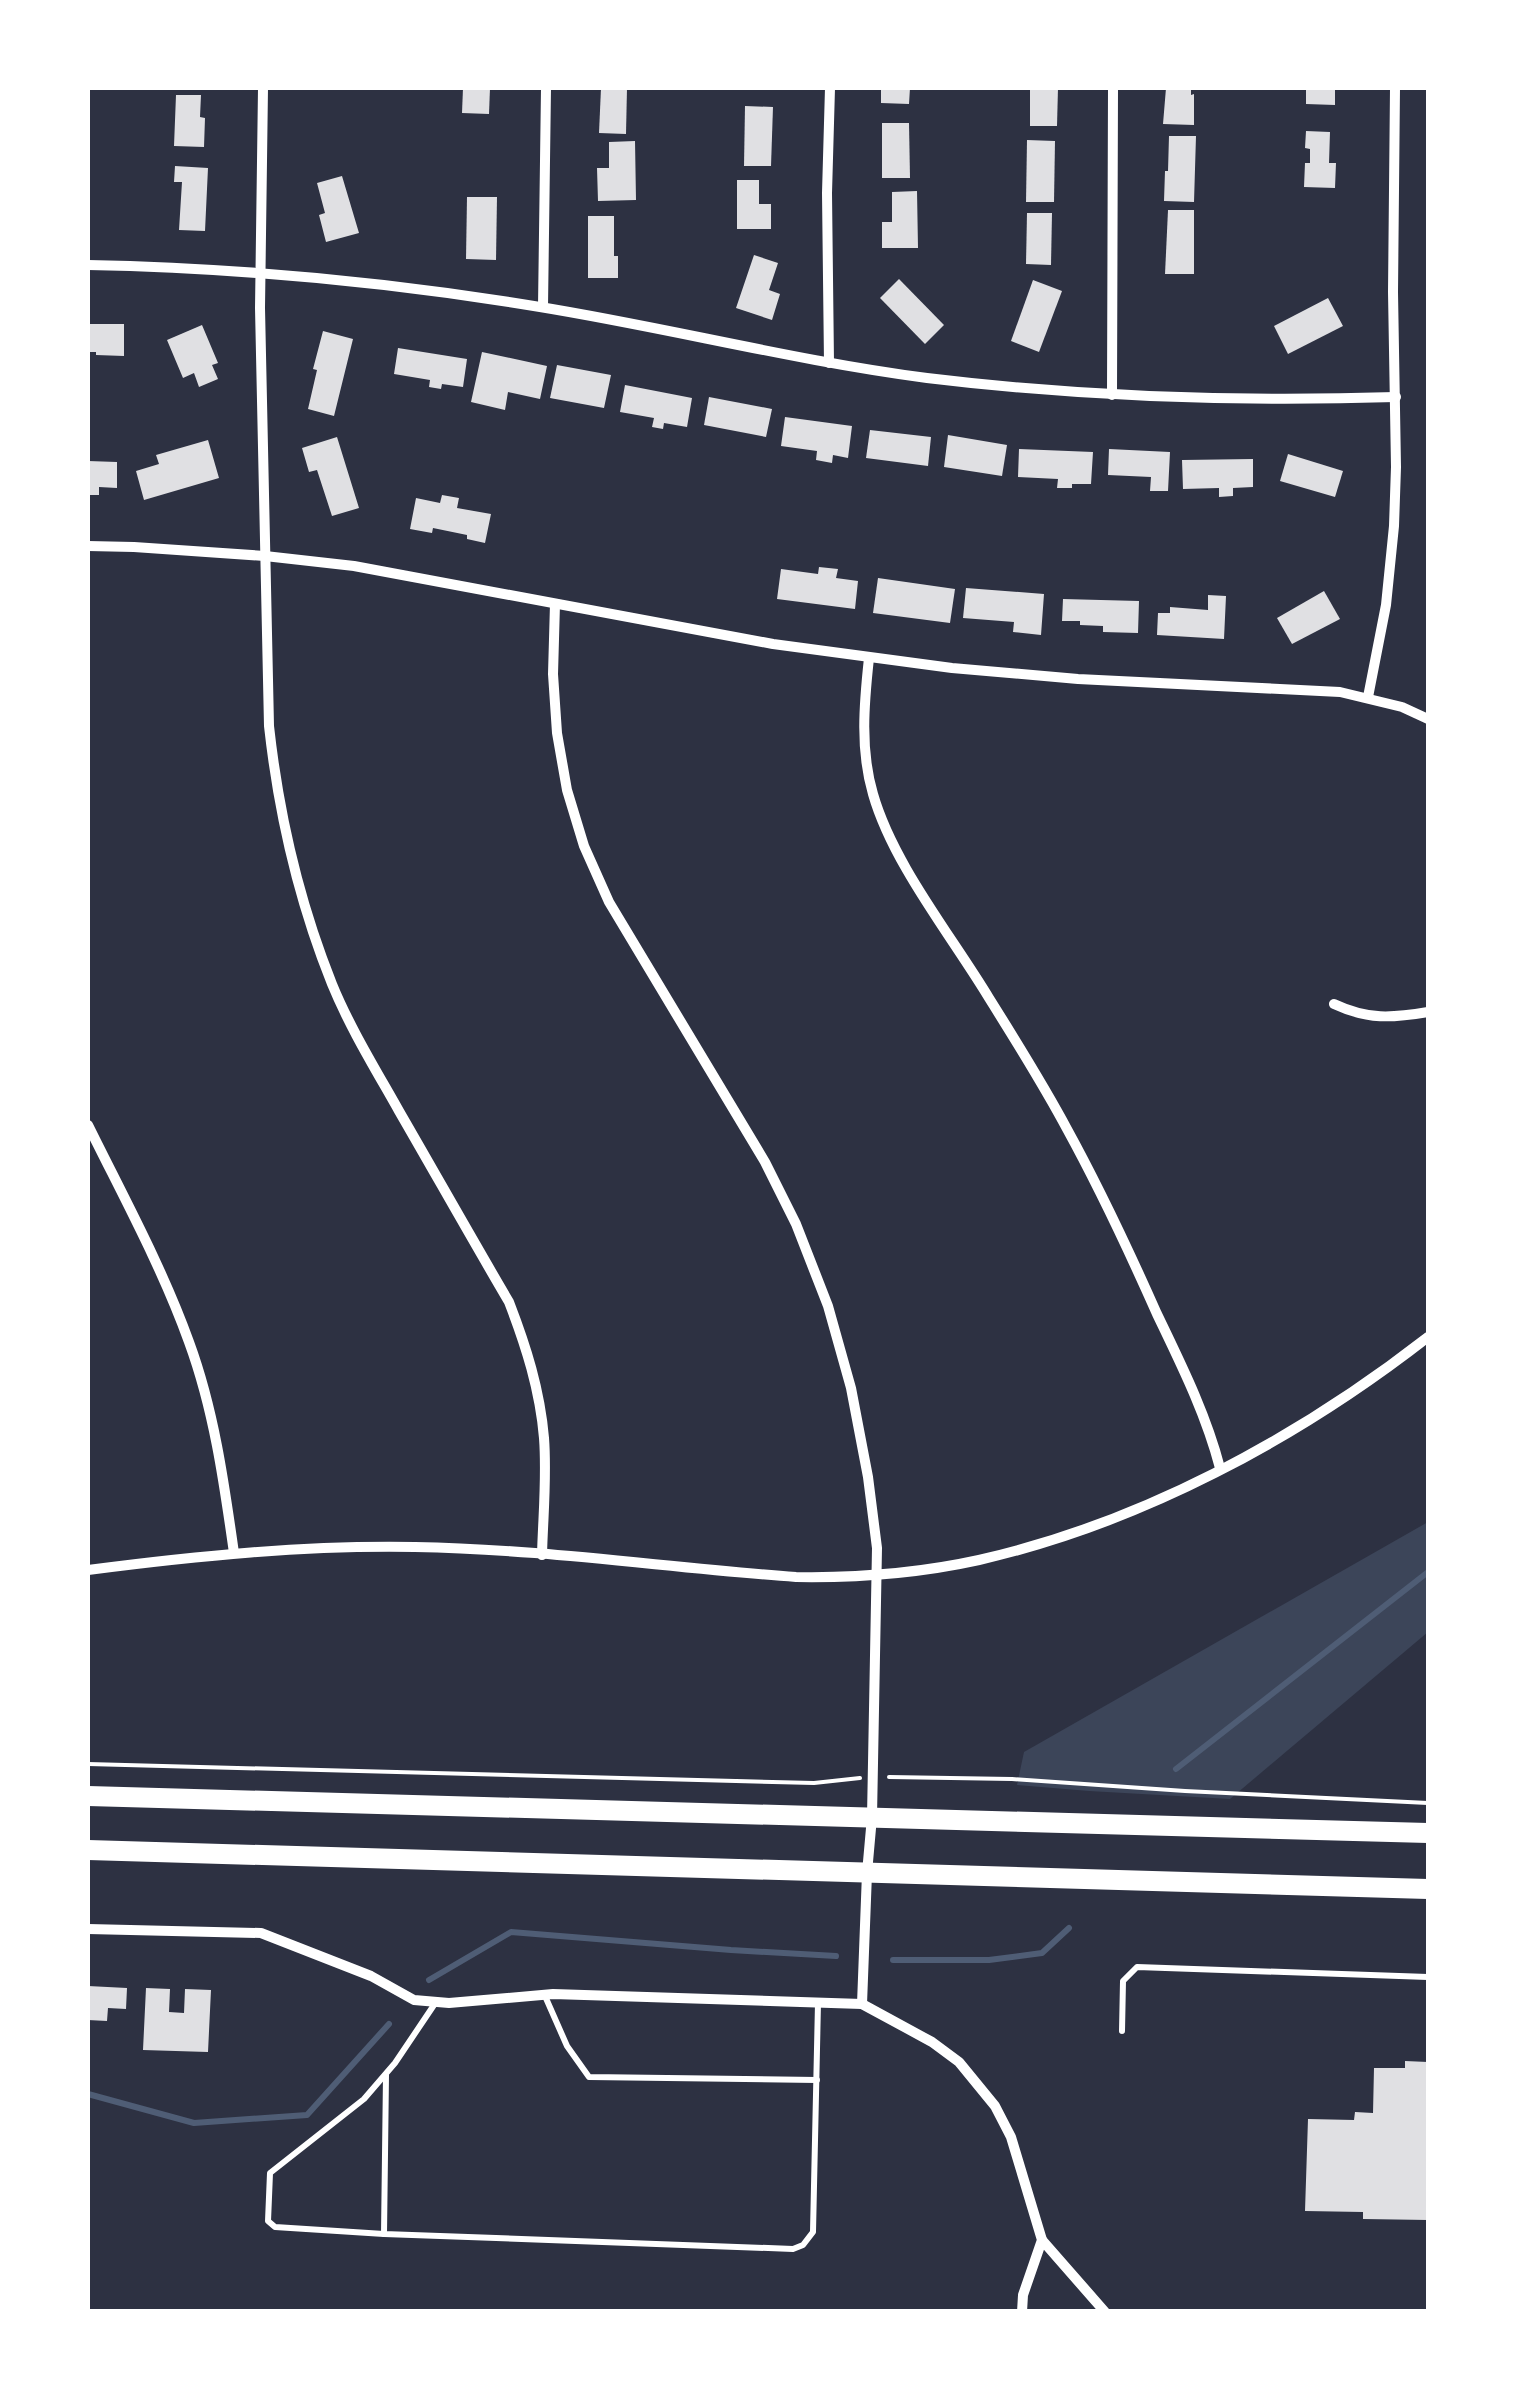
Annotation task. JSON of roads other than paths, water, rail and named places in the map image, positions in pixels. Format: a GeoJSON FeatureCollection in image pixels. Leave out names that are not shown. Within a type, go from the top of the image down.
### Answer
{"type":"FeatureCollection","features":[{"type":"Feature","properties":{"kind":"main road"},"geometry":{"type":"LineString","coordinates":[[88,1796],[1428,1833]]}},
{"type":"Feature","properties":{"kind":"main road"},"geometry":{"type":"LineString","coordinates":[[88,1850],[1428,1889]]}},
{"type":"Feature","properties":{"kind":"street"},"geometry":{"type":"LineString","coordinates":[[263,88],[261,272],[269,726],[289,857],[333,988],[509,1302],[525,1343],[544,1435],[542,1555]]}},
{"type":"Feature","properties":{"kind":"street"},"geometry":{"type":"LineString","coordinates":[[543,307],[546,88]]}},
{"type":"Feature","properties":{"kind":"street"},"geometry":{"type":"LineString","coordinates":[[829,362],[830,88]]}},
{"type":"Feature","properties":{"kind":"street"},"geometry":{"type":"LineString","coordinates":[[1112,88],[1112,394]]}},
{"type":"Feature","properties":{"kind":"street"},"geometry":{"type":"LineString","coordinates":[[1368,697],[1386,605],[1394,526],[1395,88]]}},
{"type":"Feature","properties":{"kind":"street"},"geometry":{"type":"LineString","coordinates":[[88,265],[261,272],[417,288],[944,380],[1240,400],[1396,397]]}},
{"type":"Feature","properties":{"kind":"street"},"geometry":{"type":"LineString","coordinates":[[88,546],[265,556],[354,566],[773,644],[870,658],[1078,680],[1340,692],[1402,707],[1428,719]]}},
{"type":"Feature","properties":{"kind":"street"},"geometry":{"type":"LineString","coordinates":[[556,604],[553,674],[557,733],[567,790],[584,846],[609,902],[756,1148],[796,1224],[828,1306],[851,1388],[877,1548],[872,1817],[862,2004]]}},
{"type":"Feature","properties":{"kind":"street"},"geometry":{"type":"LineString","coordinates":[[870,658],[864,708],[865,754],[885,830],[1068,1130],[1193,1390],[1220,1468]]}},
{"type":"Feature","properties":{"kind":"street"},"geometry":{"type":"LineString","coordinates":[[1334,1004],[1356,1014],[1381,1017],[1428,1012]]}},
{"type":"Feature","properties":{"kind":"street"},"geometry":{"type":"LineString","coordinates":[[88,1125],[191,1345],[212,1416],[234,1553]]}},
{"type":"Feature","properties":{"kind":"street"},"geometry":{"type":"LineString","coordinates":[[88,1570],[234,1553],[417,1547],[796,1577],[919,1570],[1033,1546],[1104,1522],[1171,1493],[1251,1453],[1337,1402],[1428,1337]]}},
{"type":"Feature","properties":{"kind":"street"},"geometry":{"type":"LineString","coordinates":[[88,1929],[261,1933],[371,1976],[414,2000],[449,2003],[545,1995],[862,2004],[932,2042],[959,2062],[983,2089],[1011,2137],[1042,2240],[1105,2312]]}},
{"type":"Feature","properties":{"kind":"street"},"geometry":{"type":"LineString","coordinates":[[1022,2312],[1023,2295],[1042,2240]]}},
{"type":"Feature","properties":{"kind":"lane"},"geometry":{"type":"LineString","coordinates":[[1122,2031],[1123,1980],[1136,1966],[1428,1977]]}},
{"type":"Feature","properties":{"kind":"lane"},"geometry":{"type":"LineString","coordinates":[[545,1995],[567,2046],[589,2077],[817,2080]]}},
{"type":"Feature","properties":{"kind":"lane"},"geometry":{"type":"LineString","coordinates":[[437,2002],[364,2099],[270,2172],[268,2221],[274,2227],[793,2250],[804,2245],[813,2232],[818,2003]]}},
{"type":"Feature","properties":{"kind":"lane"},"geometry":{"type":"LineString","coordinates":[[384,2234],[386,2073]]}},
{"type":"Feature","properties":{"kind":"waterway"},"geometry":{"type":"LineString","coordinates":[[1176,1769],[1428,1572]]}},
{"type":"Feature","properties":{"kind":"waterway"},"geometry":{"type":"LineString","coordinates":[[893,1960],[989,1960],[1042,1953],[1069,1928]]}},
{"type":"Feature","properties":{"kind":"waterway"},"geometry":{"type":"LineString","coordinates":[[429,1980],[511,1932],[836,1956]]}},
{"type":"Feature","properties":{"kind":"waterway"},"geometry":{"type":"LineString","coordinates":[[88,2094],[194,2123],[307,2115],[389,2024]]}}]}
